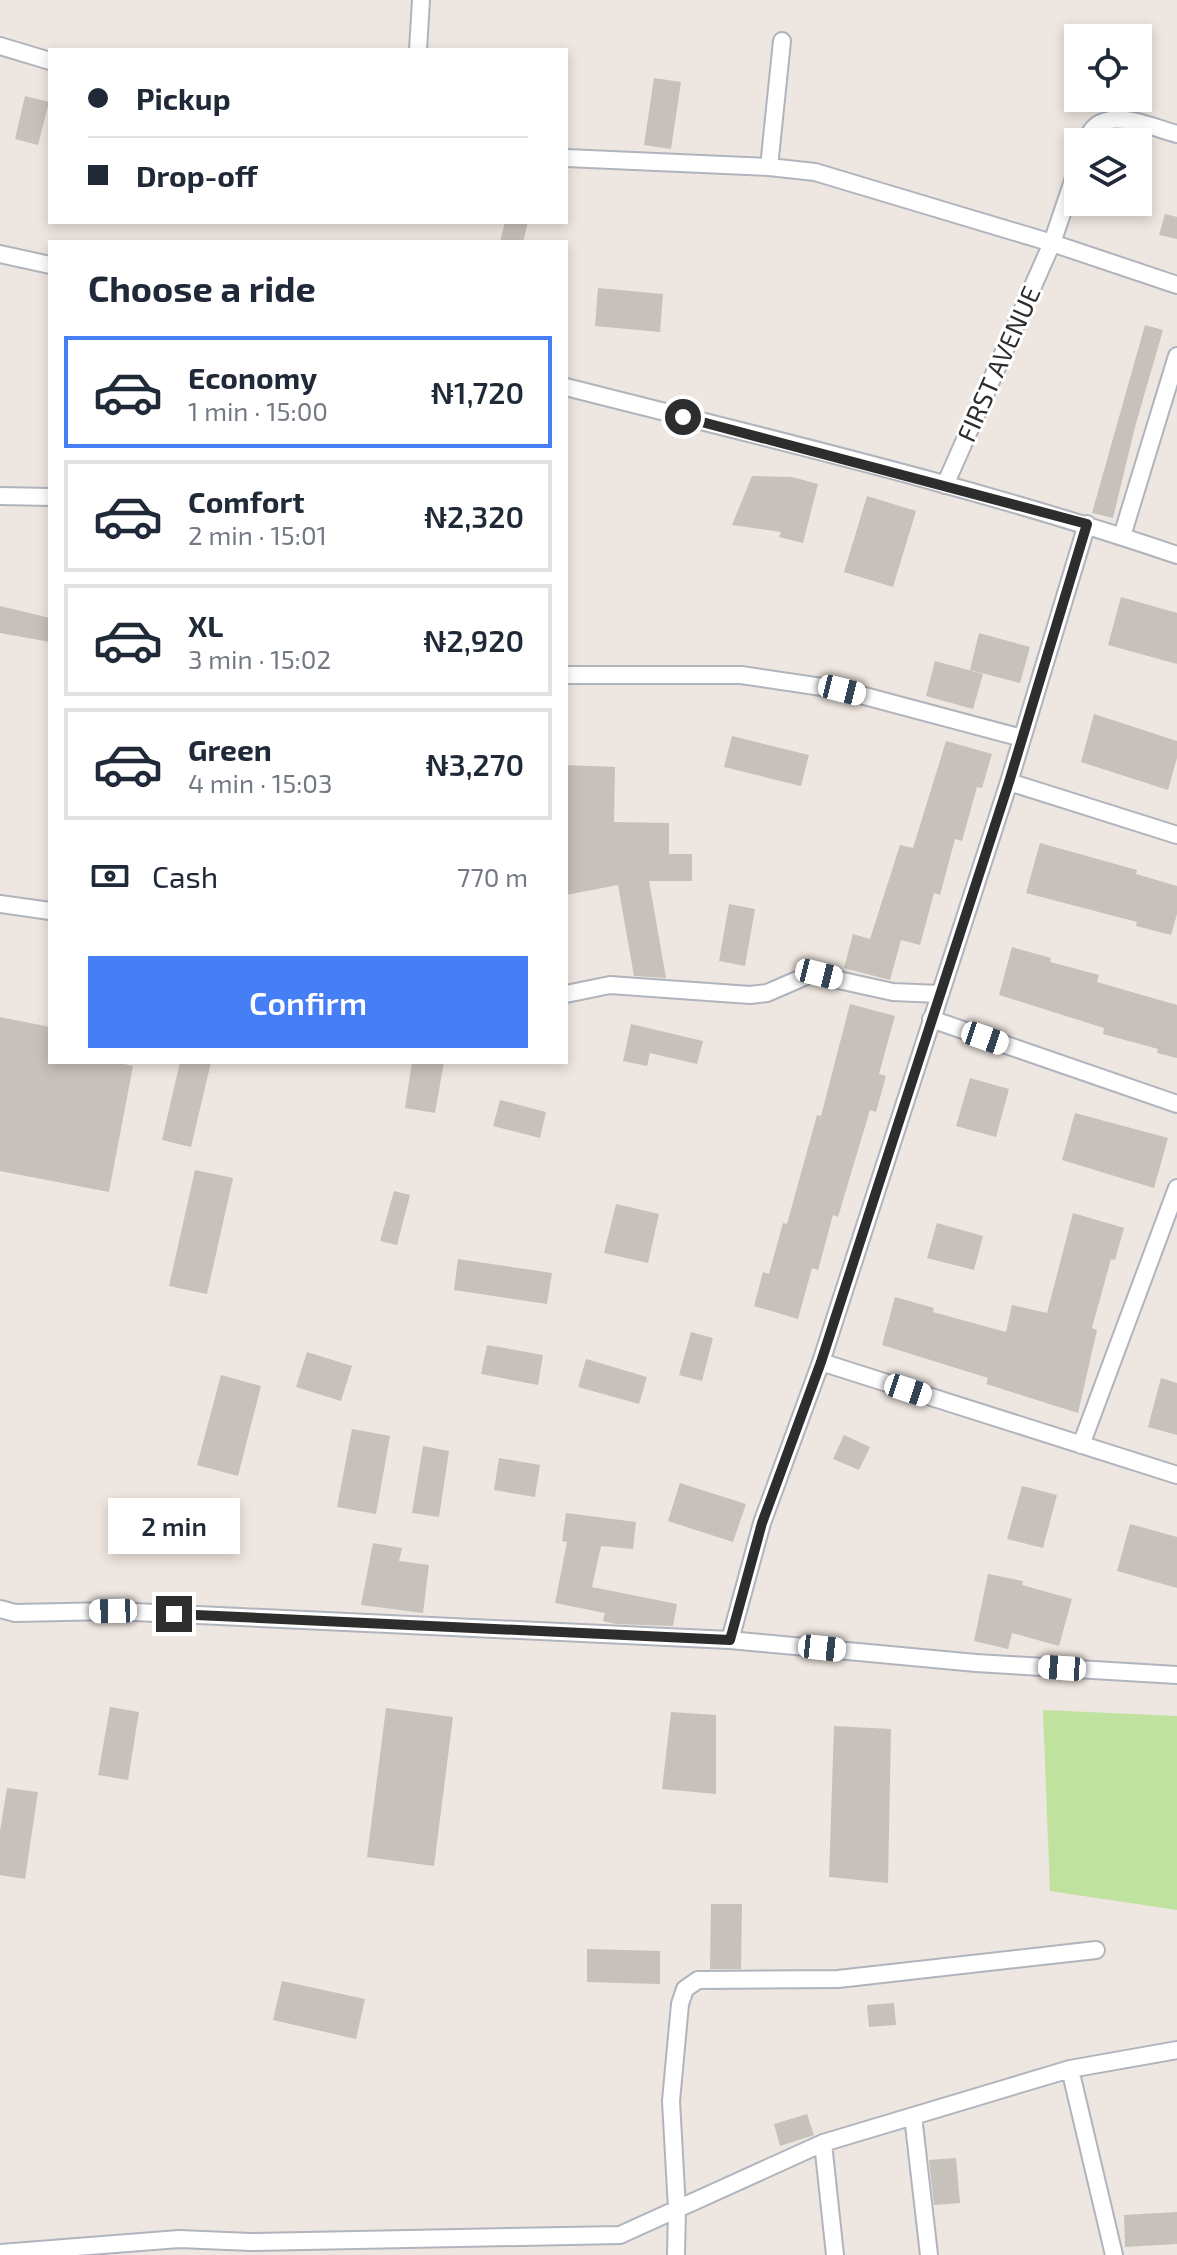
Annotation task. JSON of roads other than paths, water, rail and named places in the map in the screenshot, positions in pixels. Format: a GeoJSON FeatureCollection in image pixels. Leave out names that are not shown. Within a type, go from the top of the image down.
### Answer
{"type":"FeatureCollection","features":[{"type":"Feature","properties":{"kind":"street"},"geometry":{"type":"LineString","coordinates":[[418,48],[421,0]]}},
{"type":"Feature","properties":{"kind":"street"},"geometry":{"type":"LineString","coordinates":[[769,167],[782,41]]}},
{"type":"Feature","properties":{"kind":"street"},"geometry":{"type":"LineString","coordinates":[[0,46],[48,60]]}},
{"type":"Feature","properties":{"kind":"street"},"geometry":{"type":"LineString","coordinates":[[1091,128],[1098,121],[1111,119],[1151,128]]}},
{"type":"Feature","properties":{"kind":"street"},"geometry":{"type":"LineString","coordinates":[[1152,128],[1177,134]]}},
{"type":"Feature","properties":{"kind":"street"},"geometry":{"type":"LineString","coordinates":[[568,158],[769,167],[848,180],[1177,285]]}},
{"type":"Feature","properties":{"kind":"street","name":"FIRST AVENUE"},"geometry":{"type":"LineString","coordinates":[[945,485],[1052,243],[1064,207]]}},
{"type":"Feature","properties":{"kind":"street"},"geometry":{"type":"LineString","coordinates":[[0,254],[48,265]]}},
{"type":"Feature","properties":{"kind":"street"},"geometry":{"type":"LineString","coordinates":[[1122,536],[1177,356]]}},
{"type":"Feature","properties":{"kind":"street"},"geometry":{"type":"LineString","coordinates":[[568,388],[1087,524],[1177,555]]}},
{"type":"Feature","properties":{"kind":"street"},"geometry":{"type":"LineString","coordinates":[[0,496],[48,497]]}},
{"type":"Feature","properties":{"kind":"street"},"geometry":{"type":"LineString","coordinates":[[730,1640],[762,1523],[821,1362],[1009,782],[1087,524]]}},
{"type":"Feature","properties":{"kind":"street"},"geometry":{"type":"LineString","coordinates":[[568,675],[741,675],[842,690],[1022,738]]}},
{"type":"Feature","properties":{"kind":"street"},"geometry":{"type":"LineString","coordinates":[[1009,782],[1177,835]]}},
{"type":"Feature","properties":{"kind":"street"},"geometry":{"type":"LineString","coordinates":[[0,904],[48,911]]}},
{"type":"Feature","properties":{"kind":"street"},"geometry":{"type":"LineString","coordinates":[[568,989],[610,985],[750,995],[767,993],[811,974],[819,974],[893,992],[939,994]]}},
{"type":"Feature","properties":{"kind":"street"},"geometry":{"type":"LineString","coordinates":[[931,1019],[1177,1104]]}},
{"type":"Feature","properties":{"kind":"street"},"geometry":{"type":"LineString","coordinates":[[1081,1445],[1177,1188]]}},
{"type":"Feature","properties":{"kind":"street"},"geometry":{"type":"LineString","coordinates":[[821,1362],[1177,1475]]}},
{"type":"Feature","properties":{"kind":"street"},"geometry":{"type":"LineString","coordinates":[[0,1609],[15,1613],[113,1611],[730,1640],[976,1663],[1177,1675]]}},
{"type":"Feature","properties":{"kind":"street"},"geometry":{"type":"LineString","coordinates":[[676,2255],[677,2209],[671,2101],[680,2004],[685,1989],[698,1980],[838,1979],[1096,1950]]}},
{"type":"Feature","properties":{"kind":"street"},"geometry":{"type":"LineString","coordinates":[[0,2253],[61,2253],[179,2239],[251,2242],[620,2235],[823,2143],[1070,2069],[1177,2050]]}},
{"type":"Feature","properties":{"kind":"street"},"geometry":{"type":"LineString","coordinates":[[1070,2069],[1114,2255]]}},
{"type":"Feature","properties":{"kind":"street"},"geometry":{"type":"LineString","coordinates":[[913,2116],[929,2255]]}},
{"type":"Feature","properties":{"kind":"street"},"geometry":{"type":"LineString","coordinates":[[823,2143],[835,2255]]}}]}
